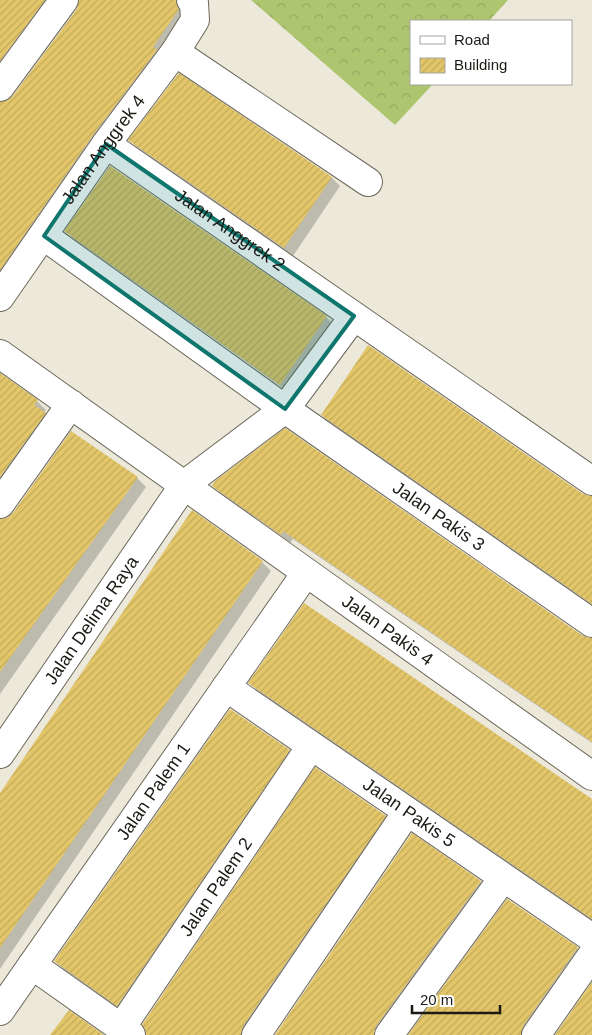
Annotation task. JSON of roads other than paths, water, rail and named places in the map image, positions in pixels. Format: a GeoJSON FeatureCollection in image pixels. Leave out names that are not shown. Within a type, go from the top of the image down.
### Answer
{"type":"FeatureCollection","features":[{"type":"Feature","properties":{"kind":"street"},"geometry":{"type":"LineString","coordinates":[[0,87],[64,0]]}},
{"type":"Feature","properties":{"kind":"street","name":"Jalan Anggrek 4"},"geometry":{"type":"LineString","coordinates":[[0,297],[106,144],[175,52],[195,20],[194,3],[191,0]]}},
{"type":"Feature","properties":{"kind":"street"},"geometry":{"type":"LineString","coordinates":[[175,52],[368,182]]}},
{"type":"Feature","properties":{"kind":"street","name":"Jalan Anggrek 2"},"geometry":{"type":"LineString","coordinates":[[106,144],[592,481]]}},
{"type":"Feature","properties":{"kind":"street","name":"Jalan Pakis 3"},"geometry":{"type":"LineString","coordinates":[[44,236],[285,409],[592,623]]}},
{"type":"Feature","properties":{"kind":"street","name":"Jalan Delima Raya"},"geometry":{"type":"LineString","coordinates":[[0,754],[184,485],[285,409],[354,316]]}},
{"type":"Feature","properties":{"kind":"street","name":"Jalan Pakis 4"},"geometry":{"type":"LineString","coordinates":[[0,354],[592,776]]}},
{"type":"Feature","properties":{"kind":"street"},"geometry":{"type":"LineString","coordinates":[[0,504],[71,404]]}},
{"type":"Feature","properties":{"kind":"street","name":"Jalan Palem 1"},"geometry":{"type":"LineString","coordinates":[[0,1011],[306,573]]}},
{"type":"Feature","properties":{"kind":"street","name":"Jalan Pakis 5"},"geometry":{"type":"LineString","coordinates":[[226,687],[592,938]]}},
{"type":"Feature","properties":{"kind":"street","name":"Jalan Palem 2"},"geometry":{"type":"LineString","coordinates":[[126,1031],[311,746]]}},
{"type":"Feature","properties":{"kind":"street"},"geometry":{"type":"LineString","coordinates":[[256,1035],[407,812]]}},
{"type":"Feature","properties":{"kind":"street"},"geometry":{"type":"LineString","coordinates":[[389,1035],[503,878]]}},
{"type":"Feature","properties":{"kind":"street"},"geometry":{"type":"LineString","coordinates":[[536,1035],[592,955]]}},
{"type":"Feature","properties":{"kind":"street"},"geometry":{"type":"LineString","coordinates":[[32,966],[126,1031]]}}]}
